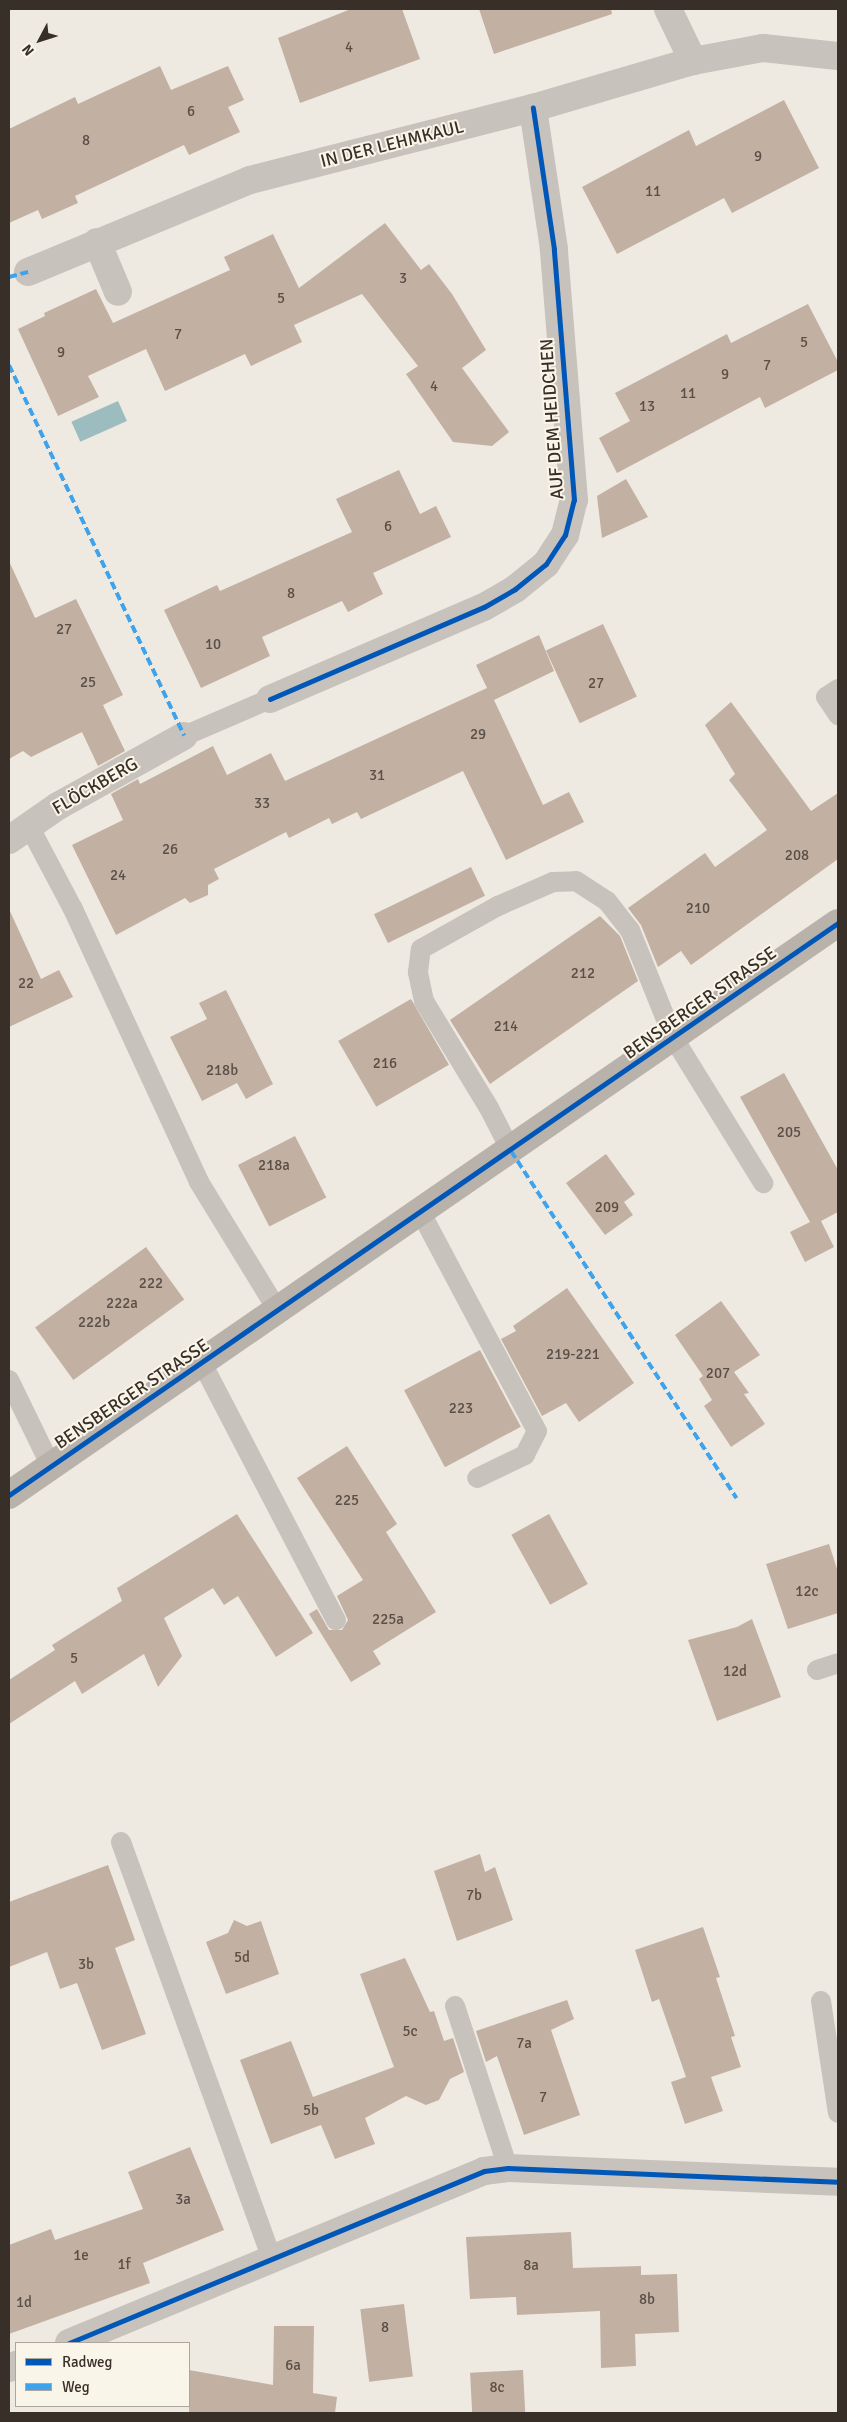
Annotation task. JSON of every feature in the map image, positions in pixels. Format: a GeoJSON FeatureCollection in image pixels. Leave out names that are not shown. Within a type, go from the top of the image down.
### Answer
{"type":"FeatureCollection","features":[{"type":"Feature","properties":{"kind":"main road","name":"BENSBERGER STRASSE"},"geometry":{"type":"LineString","coordinates":[[9,1495],[512,1151],[673,1037],[838,924]]}},
{"type":"Feature","properties":{"kind":"street"},"geometry":{"type":"LineString","coordinates":[[668,9],[693,61]]}},
{"type":"Feature","properties":{"kind":"street","name":"IN DER LEHMKAUL"},"geometry":{"type":"LineString","coordinates":[[28,272],[250,180],[533,108],[693,61],[763,48],[838,56]]}},
{"type":"Feature","properties":{"kind":"street","name":"AUF DEM HEIDCHEN"},"geometry":{"type":"LineString","coordinates":[[270,699],[484,607],[515,589],[546,564],[565,535],[574,500],[554,249],[533,108]]}},
{"type":"Feature","properties":{"kind":"street"},"geometry":{"type":"LineString","coordinates":[[97,242],[118,292]]}},
{"type":"Feature","properties":{"kind":"street","name":"FLÖCKBERG"},"geometry":{"type":"LineString","coordinates":[[19,833],[58,806],[184,736]]}},
{"type":"Feature","properties":{"kind":"street"},"geometry":{"type":"LineString","coordinates":[[71,2342],[273,2261],[484,2171],[508,2168],[838,2182]]}},
{"type":"Feature","properties":{"kind":"lane"},"geometry":{"type":"LineString","coordinates":[[838,689],[826,697],[838,715]]}},
{"type":"Feature","properties":{"kind":"lane"},"geometry":{"type":"LineString","coordinates":[[184,736],[270,699]]}},
{"type":"Feature","properties":{"kind":"lane"},"geometry":{"type":"LineString","coordinates":[[19,833],[72,909],[200,1182],[278,1311]]}},
{"type":"Feature","properties":{"kind":"lane"},"geometry":{"type":"LineString","coordinates":[[512,1151],[490,1108],[424,1001],[418,972],[421,949],[514,899],[553,882],[576,881],[607,901],[630,930],[673,1037],[763,1183]]}},
{"type":"Feature","properties":{"kind":"lane"},"geometry":{"type":"LineString","coordinates":[[420,1213],[537,1431],[526,1455],[477,1478]]}},
{"type":"Feature","properties":{"kind":"lane"},"geometry":{"type":"LineString","coordinates":[[202,1363],[336,1620]]}},
{"type":"Feature","properties":{"kind":"lane"},"geometry":{"type":"LineString","coordinates":[[9,1380],[51,1466]]}},
{"type":"Feature","properties":{"kind":"lane"},"geometry":{"type":"LineString","coordinates":[[816,1670],[838,1663]]}},
{"type":"Feature","properties":{"kind":"lane"},"geometry":{"type":"LineString","coordinates":[[120,1842],[273,2261]]}},
{"type":"Feature","properties":{"kind":"lane"},"geometry":{"type":"LineString","coordinates":[[822,2002],[838,2113]]}},
{"type":"Feature","properties":{"kind":"lane"},"geometry":{"type":"LineString","coordinates":[[455,2006],[508,2168]]}},
{"type":"Feature","properties":{"kind":"water"},"geometry":{"type":"Polygon","coordinates":[[[118,401],[127,421],[80,442],[71,422],[118,401]]]}},
{"type":"Feature","properties":{"kind":"building"},"geometry":{"type":"Polygon","coordinates":[[[351,9],[402,9],[420,59],[300,103],[278,38],[351,9]]]}},
{"type":"Feature","properties":{"kind":"building"},"geometry":{"type":"Polygon","coordinates":[[[479,9],[611,9],[612,14],[494,54],[479,9]]]}},
{"type":"Feature","properties":{"kind":"building"},"geometry":{"type":"Polygon","coordinates":[[[160,66],[171,90],[228,66],[244,100],[228,107],[240,132],[189,155],[184,145],[75,196],[78,203],[42,219],[38,210],[9,223],[9,129],[75,97],[78,104],[160,66]]]}},
{"type":"Feature","properties":{"kind":"building"},"geometry":{"type":"Polygon","coordinates":[[[784,100],[819,168],[732,213],[724,198],[617,254],[582,187],[689,130],[696,146],[784,100]]]}},
{"type":"Feature","properties":{"kind":"building"},"geometry":{"type":"Polygon","coordinates":[[[385,223],[421,270],[429,264],[452,294],[486,350],[462,368],[509,432],[492,446],[453,442],[406,374],[418,366],[362,294],[294,325],[302,342],[251,366],[245,354],[165,391],[146,349],[88,376],[99,397],[58,416],[18,329],[45,316],[44,313],[96,289],[113,323],[230,270],[224,257],[273,234],[299,288],[385,223]]]}},
{"type":"Feature","properties":{"kind":"building"},"geometry":{"type":"Polygon","coordinates":[[[808,304],[838,362],[838,370],[765,408],[760,397],[617,473],[599,438],[630,421],[615,393],[727,334],[731,343],[808,304]]]}},
{"type":"Feature","properties":{"kind":"building"},"geometry":{"type":"Polygon","coordinates":[[[399,470],[420,514],[436,506],[451,537],[373,573],[383,594],[348,612],[342,601],[262,637],[270,656],[201,688],[164,610],[217,585],[220,591],[352,532],[336,499],[399,470]]]}},
{"type":"Feature","properties":{"kind":"building"},"geometry":{"type":"Polygon","coordinates":[[[626,479],[648,517],[602,538],[597,496],[626,479]]]}},
{"type":"Feature","properties":{"kind":"building"},"geometry":{"type":"Polygon","coordinates":[[[9,561],[35,618],[76,599],[123,695],[103,705],[125,751],[98,766],[82,732],[31,757],[23,751],[9,759],[9,561]]]}},
{"type":"Feature","properties":{"kind":"building"},"geometry":{"type":"Polygon","coordinates":[[[603,624],[637,697],[580,723],[546,651],[603,624]]]}},
{"type":"Feature","properties":{"kind":"building"},"geometry":{"type":"Polygon","coordinates":[[[539,635],[554,671],[494,700],[543,805],[569,792],[584,822],[506,860],[463,771],[361,819],[357,812],[332,824],[329,818],[289,838],[286,832],[214,869],[219,879],[208,885],[208,895],[190,903],[185,898],[116,935],[72,845],[123,820],[111,794],[138,779],[140,784],[213,746],[227,775],[271,753],[285,781],[487,688],[476,665],[539,635]]]}},
{"type":"Feature","properties":{"kind":"building"},"geometry":{"type":"Polygon","coordinates":[[[731,702],[811,811],[838,793],[838,859],[691,965],[681,951],[658,967],[641,925],[628,908],[705,853],[715,867],[767,830],[729,780],[735,774],[705,725],[731,702]]]}},
{"type":"Feature","properties":{"kind":"building"},"geometry":{"type":"Polygon","coordinates":[[[471,867],[485,896],[388,943],[374,914],[471,867]]]}},
{"type":"Feature","properties":{"kind":"building"},"geometry":{"type":"Polygon","coordinates":[[[9,909],[41,979],[59,970],[73,997],[9,1027],[9,909]]]}},
{"type":"Feature","properties":{"kind":"building"},"geometry":{"type":"Polygon","coordinates":[[[600,916],[620,936],[638,981],[490,1084],[450,1020],[600,916]]]}},
{"type":"Feature","properties":{"kind":"building"},"geometry":{"type":"Polygon","coordinates":[[[226,990],[273,1084],[246,1099],[237,1083],[202,1101],[170,1037],[207,1019],[199,1003],[226,990]]]}},
{"type":"Feature","properties":{"kind":"building"},"geometry":{"type":"Polygon","coordinates":[[[411,999],[449,1065],[376,1107],[338,1041],[411,999]]]}},
{"type":"Feature","properties":{"kind":"building"},"geometry":{"type":"Polygon","coordinates":[[[784,1073],[838,1170],[838,1212],[821,1221],[834,1247],[805,1262],[790,1232],[810,1222],[740,1097],[784,1073]]]}},
{"type":"Feature","properties":{"kind":"building"},"geometry":{"type":"Polygon","coordinates":[[[295,1136],[326,1197],[269,1227],[238,1165],[295,1136]]]}},
{"type":"Feature","properties":{"kind":"building"},"geometry":{"type":"Polygon","coordinates":[[[606,1154],[635,1194],[624,1202],[633,1215],[605,1235],[566,1183],[606,1154]]]}},
{"type":"Feature","properties":{"kind":"building"},"geometry":{"type":"Polygon","coordinates":[[[146,1247],[184,1300],[73,1380],[35,1328],[146,1247]]]}},
{"type":"Feature","properties":{"kind":"building"},"geometry":{"type":"Polygon","coordinates":[[[567,1288],[634,1383],[579,1422],[566,1403],[542,1416],[501,1339],[516,1331],[513,1326],[567,1288]]]}},
{"type":"Feature","properties":{"kind":"building"},"geometry":{"type":"Polygon","coordinates":[[[721,1301],[760,1355],[734,1372],[749,1393],[744,1394],[765,1424],[731,1447],[704,1406],[712,1400],[699,1379],[703,1376],[675,1335],[721,1301]]]}},
{"type":"Feature","properties":{"kind":"building"},"geometry":{"type":"Polygon","coordinates":[[[480,1350],[521,1427],[445,1467],[404,1390],[480,1350]]]}},
{"type":"Feature","properties":{"kind":"building"},"geometry":{"type":"Polygon","coordinates":[[[347,1446],[397,1524],[386,1532],[436,1612],[373,1651],[381,1664],[351,1682],[309,1614],[317,1609],[329,1630],[342,1630],[348,1620],[337,1596],[363,1580],[297,1478],[347,1446]]]}},
{"type":"Feature","properties":{"kind":"building"},"geometry":{"type":"Polygon","coordinates":[[[237,1514],[313,1633],[276,1657],[238,1596],[224,1605],[213,1588],[164,1618],[182,1656],[158,1687],[144,1654],[82,1694],[75,1681],[9,1724],[9,1680],[55,1650],[52,1645],[122,1601],[117,1588],[237,1514]]]}},
{"type":"Feature","properties":{"kind":"building"},"geometry":{"type":"Polygon","coordinates":[[[549,1514],[588,1584],[550,1605],[511,1535],[549,1514]]]}},
{"type":"Feature","properties":{"kind":"building"},"geometry":{"type":"Polygon","coordinates":[[[829,1544],[838,1572],[838,1613],[788,1629],[766,1564],[829,1544]]]}},
{"type":"Feature","properties":{"kind":"building"},"geometry":{"type":"Polygon","coordinates":[[[752,1619],[781,1697],[717,1721],[688,1640],[737,1627],[752,1619]]]}},
{"type":"Feature","properties":{"kind":"building"},"geometry":{"type":"Polygon","coordinates":[[[480,1854],[485,1872],[495,1867],[513,1920],[457,1941],[434,1871],[480,1854]]]}},
{"type":"Feature","properties":{"kind":"building"},"geometry":{"type":"Polygon","coordinates":[[[108,1865],[135,1940],[115,1948],[146,2034],[102,2050],[77,1983],[60,1989],[47,1952],[9,1967],[9,1902],[108,1865]]]}},
{"type":"Feature","properties":{"kind":"building"},"geometry":{"type":"Polygon","coordinates":[[[234,1920],[247,1926],[261,1921],[279,1974],[226,1994],[206,1942],[228,1933],[234,1920]]]}},
{"type":"Feature","properties":{"kind":"building"},"geometry":{"type":"Polygon","coordinates":[[[703,1927],[720,1977],[716,1978],[735,2036],[731,2037],[741,2067],[711,2077],[723,2111],[685,2124],[671,2082],[686,2077],[659,1999],[652,2002],[635,1950],[703,1927]]]}},
{"type":"Feature","properties":{"kind":"building"},"geometry":{"type":"Polygon","coordinates":[[[405,1958],[430,2012],[434,2011],[444,2041],[453,2038],[464,2072],[450,2079],[439,2100],[426,2105],[406,2096],[365,2118],[375,2144],[335,2159],[321,2125],[271,2144],[240,2060],[291,2041],[313,2097],[394,2067],[360,1974],[405,1958]]]}},
{"type":"Feature","properties":{"kind":"building"},"geometry":{"type":"Polygon","coordinates":[[[567,2000],[574,2019],[551,2030],[580,2115],[524,2135],[497,2056],[486,2062],[476,2031],[567,2000]]]}},
{"type":"Feature","properties":{"kind":"building"},"geometry":{"type":"Polygon","coordinates":[[[190,2147],[224,2230],[143,2263],[150,2283],[9,2334],[9,2245],[51,2229],[55,2240],[143,2209],[128,2172],[190,2147]]]}},
{"type":"Feature","properties":{"kind":"building"},"geometry":{"type":"Polygon","coordinates":[[[571,2232],[573,2268],[641,2266],[641,2275],[677,2274],[679,2332],[635,2334],[636,2366],[601,2368],[600,2311],[517,2315],[516,2297],[470,2299],[466,2237],[571,2232]]]}},
{"type":"Feature","properties":{"kind":"building"},"geometry":{"type":"Polygon","coordinates":[[[404,2304],[413,2376],[369,2382],[360,2309],[404,2304]]]}},
{"type":"Feature","properties":{"kind":"building"},"geometry":{"type":"Polygon","coordinates":[[[274,2326],[314,2326],[313,2393],[337,2397],[335,2413],[189,2413],[190,2370],[273,2385],[274,2326]]]}},
{"type":"Feature","properties":{"kind":"building"},"geometry":{"type":"Polygon","coordinates":[[[523,2370],[525,2413],[472,2413],[470,2373],[523,2370]]]}},
{"type":"Feature","properties":{"kind":"marked path"},"geometry":{"type":"LineString","coordinates":[[9,277],[28,272]]}},
{"type":"Feature","properties":{"kind":"marked path"},"geometry":{"type":"LineString","coordinates":[[9,365],[184,736]]}},
{"type":"Feature","properties":{"kind":"marked path"},"geometry":{"type":"LineString","coordinates":[[511,1151],[736,1498]]}},
{"type":"Feature","properties":{"kind":"cycle path"},"geometry":{"type":"LineString","coordinates":[[270,699],[484,607],[515,589],[546,564],[565,535],[574,500],[554,249],[533,108]]}},
{"type":"Feature","properties":{"kind":"cycle path"},"geometry":{"type":"LineString","coordinates":[[9,1495],[838,923]]}},
{"type":"Feature","properties":{"kind":"cycle path"},"geometry":{"type":"LineString","coordinates":[[71,2342],[484,2171],[508,2168],[838,2182]]}}]}
